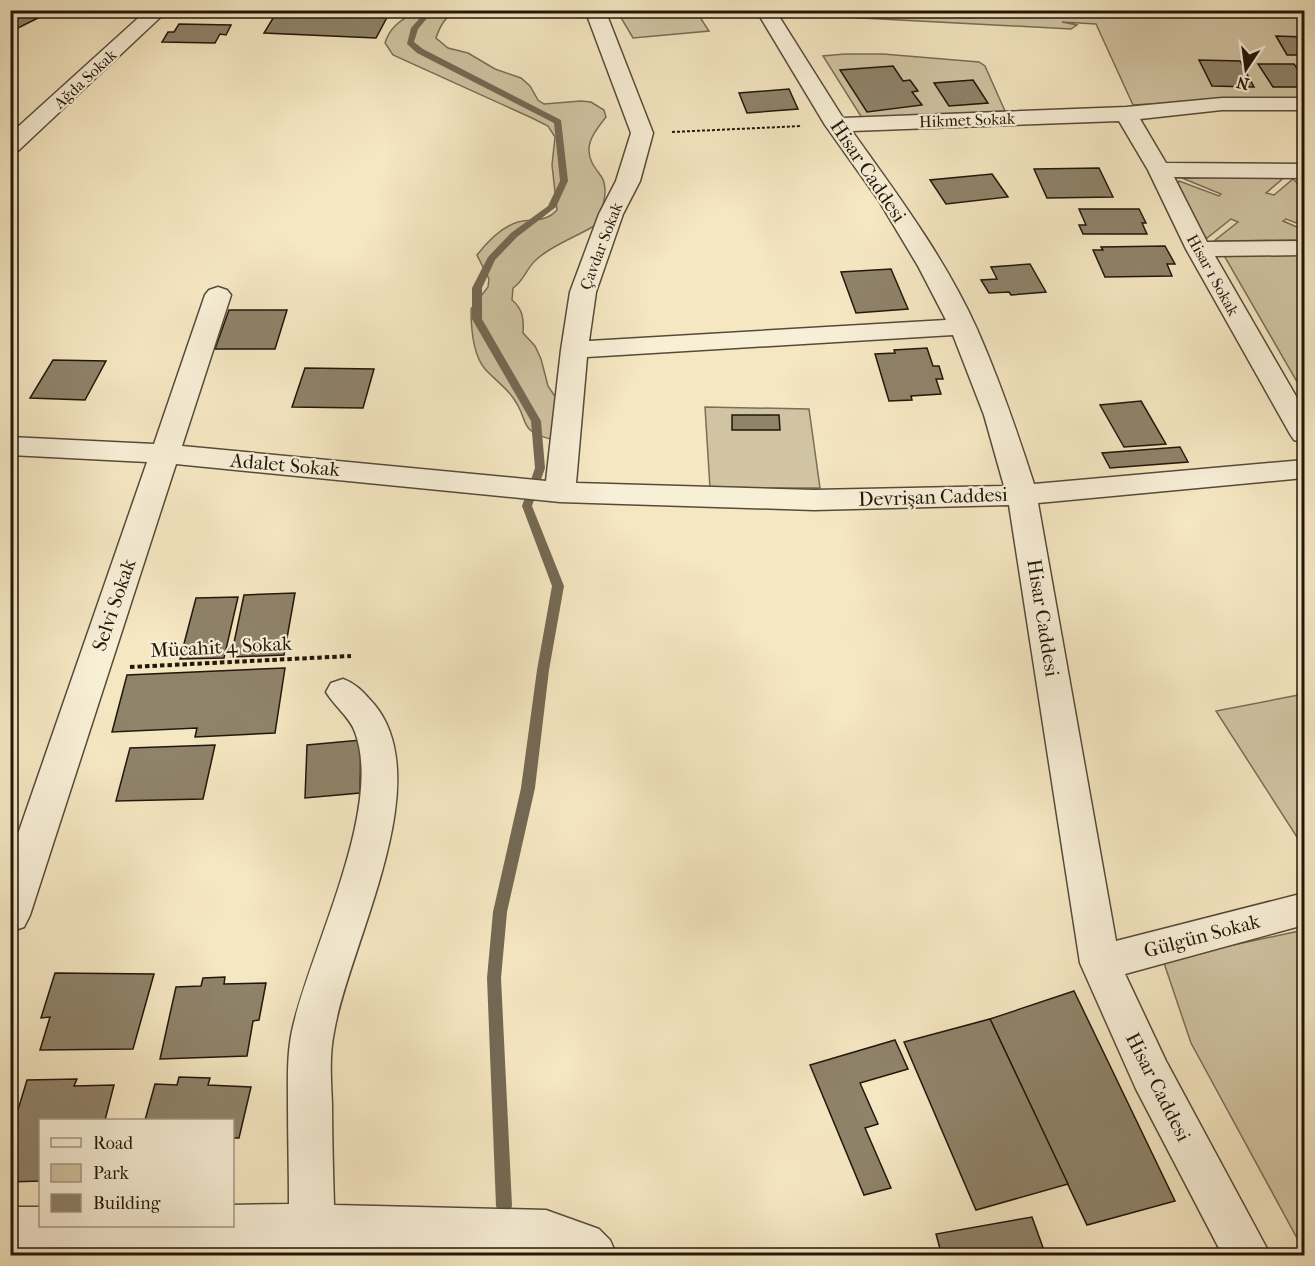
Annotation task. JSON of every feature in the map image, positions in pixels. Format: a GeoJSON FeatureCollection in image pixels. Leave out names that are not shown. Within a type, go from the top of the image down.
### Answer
{"type":"FeatureCollection","features":[{"type":"Feature","properties":{"kind":"street","name":"Ağda Sokak"},"geometry":{"type":"LineString","coordinates":[[10,146],[159,10]]}},
{"type":"Feature","properties":{"kind":"street"},"geometry":{"type":"LineString","coordinates":[[595,10],[642,133]]}},
{"type":"Feature","properties":{"kind":"street","name":"Hisar Caddesi"},"geometry":{"type":"LineString","coordinates":[[765,10],[836,125],[890,200],[930,266],[963,327],[998,415],[1022,495],[1100,963],[1122,1015],[1158,1087],[1248,1256]]}},
{"type":"Feature","properties":{"kind":"street","name":"Hikmet Sokak"},"geometry":{"type":"LineString","coordinates":[[836,125],[1126,114],[1222,104],[1305,104]]}},
{"type":"Feature","properties":{"kind":"street","name":"Hisar 1 Sokak"},"geometry":{"type":"LineString","coordinates":[[1126,114],[1159,170],[1198,249],[1305,434]]}},
{"type":"Feature","properties":{"kind":"street","name":"Çavdar Sokak"},"geometry":{"type":"LineString","coordinates":[[555,491],[583,292],[610,214],[628,181],[642,133]]}},
{"type":"Feature","properties":{"kind":"street"},"geometry":{"type":"LineString","coordinates":[[1159,170],[1303,174]]}},
{"type":"Feature","properties":{"kind":"street"},"geometry":{"type":"LineString","coordinates":[[1198,249],[1305,248]]}},
{"type":"Feature","properties":{"kind":"street","name":"Selvi Sokak"},"geometry":{"type":"LineString","coordinates":[[10,915],[218,295]]}},
{"type":"Feature","properties":{"kind":"street"},"geometry":{"type":"LineString","coordinates":[[574,350],[963,327]]}},
{"type":"Feature","properties":{"kind":"street","name":"Adalet Sokak"},"geometry":{"type":"LineString","coordinates":[[10,446],[165,454],[555,491]]}},
{"type":"Feature","properties":{"kind":"street","name":"Devrişan Caddesi"},"geometry":{"type":"LineString","coordinates":[[555,491],[814,500],[1022,495],[1305,469]]}},
{"type":"Feature","properties":{"kind":"street"},"geometry":{"type":"LineString","coordinates":[[312,1227],[310,1085],[313,1033],[327,973],[372,839],[379,786],[379,754],[372,730],[347,674]]}},
{"type":"Feature","properties":{"kind":"street","name":"Gülgün Sokak"},"geometry":{"type":"LineString","coordinates":[[1100,963],[1305,909]]}},
{"type":"Feature","properties":{"kind":"street"},"geometry":{"type":"LineString","coordinates":[[10,1230],[312,1227],[546,1233],[582,1245],[594,1256]]}},
{"type":"Feature","properties":{"kind":"path"},"geometry":{"type":"LineString","coordinates":[[642,133],[836,125]]}},
{"type":"Feature","properties":{"kind":"path","name":"Mücahit 4 Sokak"},"geometry":{"type":"LineString","coordinates":[[93,668],[347,674]]}},
{"type":"Feature","properties":{"kind":"green space"},"geometry":{"type":"Polygon","coordinates":[[[416,11],[456,11],[443,22],[436,38],[448,48],[468,53],[495,69],[521,78],[530,86],[538,100],[544,104],[591,102],[604,110],[606,117],[594,133],[589,146],[590,158],[604,181],[605,188],[604,201],[597,221],[594,226],[543,254],[513,288],[512,300],[522,315],[523,333],[535,346],[548,386],[558,401],[554,440],[528,428],[511,395],[481,363],[473,340],[471,309],[488,287],[489,279],[477,255],[495,235],[512,224],[548,217],[557,210],[552,165],[555,137],[548,126],[393,55],[385,43],[387,37],[397,24],[416,11]]]}},
{"type":"Feature","properties":{"kind":"green space"},"geometry":{"type":"Polygon","coordinates":[[[617,11],[696,11],[709,31],[633,38],[617,11]]]}},
{"type":"Feature","properties":{"kind":"green space"},"geometry":{"type":"Polygon","coordinates":[[[790,11],[974,18],[838,11],[1304,11],[1304,99],[1233,99],[1133,105],[1096,24],[1062,22],[1077,25],[1071,29],[787,14],[790,11]]]}},
{"type":"Feature","properties":{"kind":"green space"},"geometry":{"type":"Polygon","coordinates":[[[883,54],[979,62],[985,66],[1005,111],[862,118],[823,56],[883,54]]]}},
{"type":"Feature","properties":{"kind":"green space"},"geometry":{"type":"Polygon","coordinates":[[[1286,176],[1266,193],[1274,195],[1293,179],[1298,184],[1304,201],[1304,226],[1286,219],[1283,221],[1304,230],[1304,240],[1214,241],[1238,222],[1231,219],[1207,238],[1203,235],[1178,184],[1179,181],[1219,196],[1221,194],[1182,178],[1286,176]]]}},
{"type":"Feature","properties":{"kind":"green space"},"geometry":{"type":"Polygon","coordinates":[[[1304,251],[1304,394],[1222,252],[1304,251]]]}},
{"type":"Feature","properties":{"kind":"green space"},"geometry":{"type":"Polygon","coordinates":[[[705,407],[809,409],[820,488],[710,488],[705,407]]]}},
{"type":"Feature","properties":{"kind":"green space"},"geometry":{"type":"Polygon","coordinates":[[[1304,694],[1304,848],[1216,711],[1304,694]]]}},
{"type":"Feature","properties":{"kind":"green space"},"geometry":{"type":"Polygon","coordinates":[[[1304,930],[1304,1251],[1191,1043],[1163,960],[1304,930]]]}},
{"type":"Feature","properties":{"kind":"building"},"geometry":{"type":"Polygon","coordinates":[[[19,10],[54,10],[10,32],[10,15],[19,10]]]}},
{"type":"Feature","properties":{"kind":"building"},"geometry":{"type":"Polygon","coordinates":[[[278,10],[391,10],[376,38],[264,33],[278,10]]]}},
{"type":"Feature","properties":{"kind":"building"},"geometry":{"type":"Polygon","coordinates":[[[179,24],[231,25],[226,35],[220,34],[215,43],[162,42],[168,32],[174,32],[179,24]]]}},
{"type":"Feature","properties":{"kind":"building"},"geometry":{"type":"Polygon","coordinates":[[[1276,36],[1304,37],[1304,55],[1287,55],[1276,36]]]}},
{"type":"Feature","properties":{"kind":"building"},"geometry":{"type":"Polygon","coordinates":[[[1199,60],[1240,61],[1254,87],[1212,86],[1199,60]]]}},
{"type":"Feature","properties":{"kind":"building"},"geometry":{"type":"Polygon","coordinates":[[[1258,64],[1294,64],[1304,78],[1304,87],[1273,87],[1258,64]]]}},
{"type":"Feature","properties":{"kind":"building"},"geometry":{"type":"Polygon","coordinates":[[[893,66],[903,81],[910,80],[918,91],[912,92],[922,105],[867,112],[840,70],[893,66]]]}},
{"type":"Feature","properties":{"kind":"building"},"geometry":{"type":"Polygon","coordinates":[[[973,80],[988,103],[949,106],[934,83],[973,80]]]}},
{"type":"Feature","properties":{"kind":"building"},"geometry":{"type":"Polygon","coordinates":[[[789,89],[798,109],[747,113],[739,93],[789,89]]]}},
{"type":"Feature","properties":{"kind":"building"},"geometry":{"type":"Polygon","coordinates":[[[1099,168],[1113,197],[1047,198],[1034,169],[1099,168]]]}},
{"type":"Feature","properties":{"kind":"building"},"geometry":{"type":"Polygon","coordinates":[[[992,174],[1008,197],[946,204],[930,180],[992,174]]]}},
{"type":"Feature","properties":{"kind":"building"},"geometry":{"type":"Polygon","coordinates":[[[1079,209],[1139,209],[1146,223],[1142,223],[1147,234],[1083,234],[1079,225],[1086,225],[1079,209]]]}},
{"type":"Feature","properties":{"kind":"building"},"geometry":{"type":"Polygon","coordinates":[[[1165,246],[1175,264],[1167,264],[1172,276],[1105,277],[1093,250],[1103,250],[1101,247],[1165,246]]]}},
{"type":"Feature","properties":{"kind":"building"},"geometry":{"type":"Polygon","coordinates":[[[1030,264],[1046,292],[1011,295],[1009,292],[989,293],[981,280],[997,279],[991,267],[1030,264]]]}},
{"type":"Feature","properties":{"kind":"building"},"geometry":{"type":"Polygon","coordinates":[[[891,269],[908,309],[856,313],[841,272],[891,269]]]}},
{"type":"Feature","properties":{"kind":"building"},"geometry":{"type":"Polygon","coordinates":[[[229,310],[287,310],[275,349],[215,349],[229,310]]]}},
{"type":"Feature","properties":{"kind":"building"},"geometry":{"type":"Polygon","coordinates":[[[927,348],[933,366],[939,366],[943,379],[936,379],[941,394],[911,396],[912,400],[889,401],[875,354],[927,348]]]}},
{"type":"Feature","properties":{"kind":"building"},"geometry":{"type":"Polygon","coordinates":[[[53,360],[106,361],[85,400],[30,398],[53,360]]]}},
{"type":"Feature","properties":{"kind":"building"},"geometry":{"type":"Polygon","coordinates":[[[305,368],[374,369],[363,408],[292,407],[305,368]]]}},
{"type":"Feature","properties":{"kind":"building"},"geometry":{"type":"Polygon","coordinates":[[[1141,401],[1166,444],[1124,447],[1100,405],[1141,401]]]}},
{"type":"Feature","properties":{"kind":"building"},"geometry":{"type":"Polygon","coordinates":[[[732,415],[779,415],[780,430],[732,430],[732,415]]]}},
{"type":"Feature","properties":{"kind":"building"},"geometry":{"type":"Polygon","coordinates":[[[1180,447],[1188,462],[1110,468],[1102,453],[1180,447]]]}},
{"type":"Feature","properties":{"kind":"building"},"geometry":{"type":"Polygon","coordinates":[[[295,593],[284,655],[231,657],[244,595],[295,593]]]}},
{"type":"Feature","properties":{"kind":"building"},"geometry":{"type":"Polygon","coordinates":[[[238,597],[224,658],[180,659],[196,598],[238,597]]]}},
{"type":"Feature","properties":{"kind":"building"},"geometry":{"type":"Polygon","coordinates":[[[285,668],[275,733],[195,737],[197,728],[112,732],[127,675],[285,668]]]}},
{"type":"Feature","properties":{"kind":"building"},"geometry":{"type":"Polygon","coordinates":[[[361,740],[360,793],[305,798],[307,745],[361,740]]]}},
{"type":"Feature","properties":{"kind":"building"},"geometry":{"type":"Polygon","coordinates":[[[215,745],[203,799],[116,801],[130,748],[215,745]]]}},
{"type":"Feature","properties":{"kind":"building"},"geometry":{"type":"Polygon","coordinates":[[[55,973],[154,974],[133,1049],[40,1050],[50,1017],[41,1018],[55,973]]]}},
{"type":"Feature","properties":{"kind":"building"},"geometry":{"type":"Polygon","coordinates":[[[225,977],[224,984],[266,983],[259,1020],[253,1021],[247,1056],[160,1059],[176,987],[201,986],[203,978],[225,977]]]}},
{"type":"Feature","properties":{"kind":"building"},"geometry":{"type":"Polygon","coordinates":[[[1074,991],[1175,1201],[1087,1225],[990,1019],[1074,991]]]}},
{"type":"Feature","properties":{"kind":"building"},"geometry":{"type":"Polygon","coordinates":[[[990,1019],[1068,1184],[976,1210],[904,1042],[990,1019]]]}},
{"type":"Feature","properties":{"kind":"building"},"geometry":{"type":"Polygon","coordinates":[[[895,1040],[908,1069],[860,1083],[878,1124],[865,1128],[891,1188],[864,1195],[810,1065],[895,1040]]]}},
{"type":"Feature","properties":{"kind":"building"},"geometry":{"type":"Polygon","coordinates":[[[179,1077],[210,1078],[208,1085],[251,1087],[239,1138],[234,1138],[234,1119],[145,1119],[155,1084],[177,1085],[179,1077]]]}},
{"type":"Feature","properties":{"kind":"building"},"geometry":{"type":"Polygon","coordinates":[[[77,1079],[74,1086],[114,1085],[105,1119],[39,1119],[39,1181],[10,1182],[10,1136],[27,1080],[77,1079]]]}},
{"type":"Feature","properties":{"kind":"building"},"geometry":{"type":"Polygon","coordinates":[[[1032,1217],[1046,1256],[942,1256],[936,1234],[1032,1217]]]}},
{"type":"Feature","properties":{"kind":"waterway"},"geometry":{"type":"LineString","coordinates":[[431,10],[415,28],[410,42],[420,51],[558,122],[564,181],[552,207],[514,235],[491,259],[477,288],[477,319],[536,421],[540,468],[527,506],[558,586],[543,670],[528,788],[500,912],[494,978],[504,1206]]}}]}
